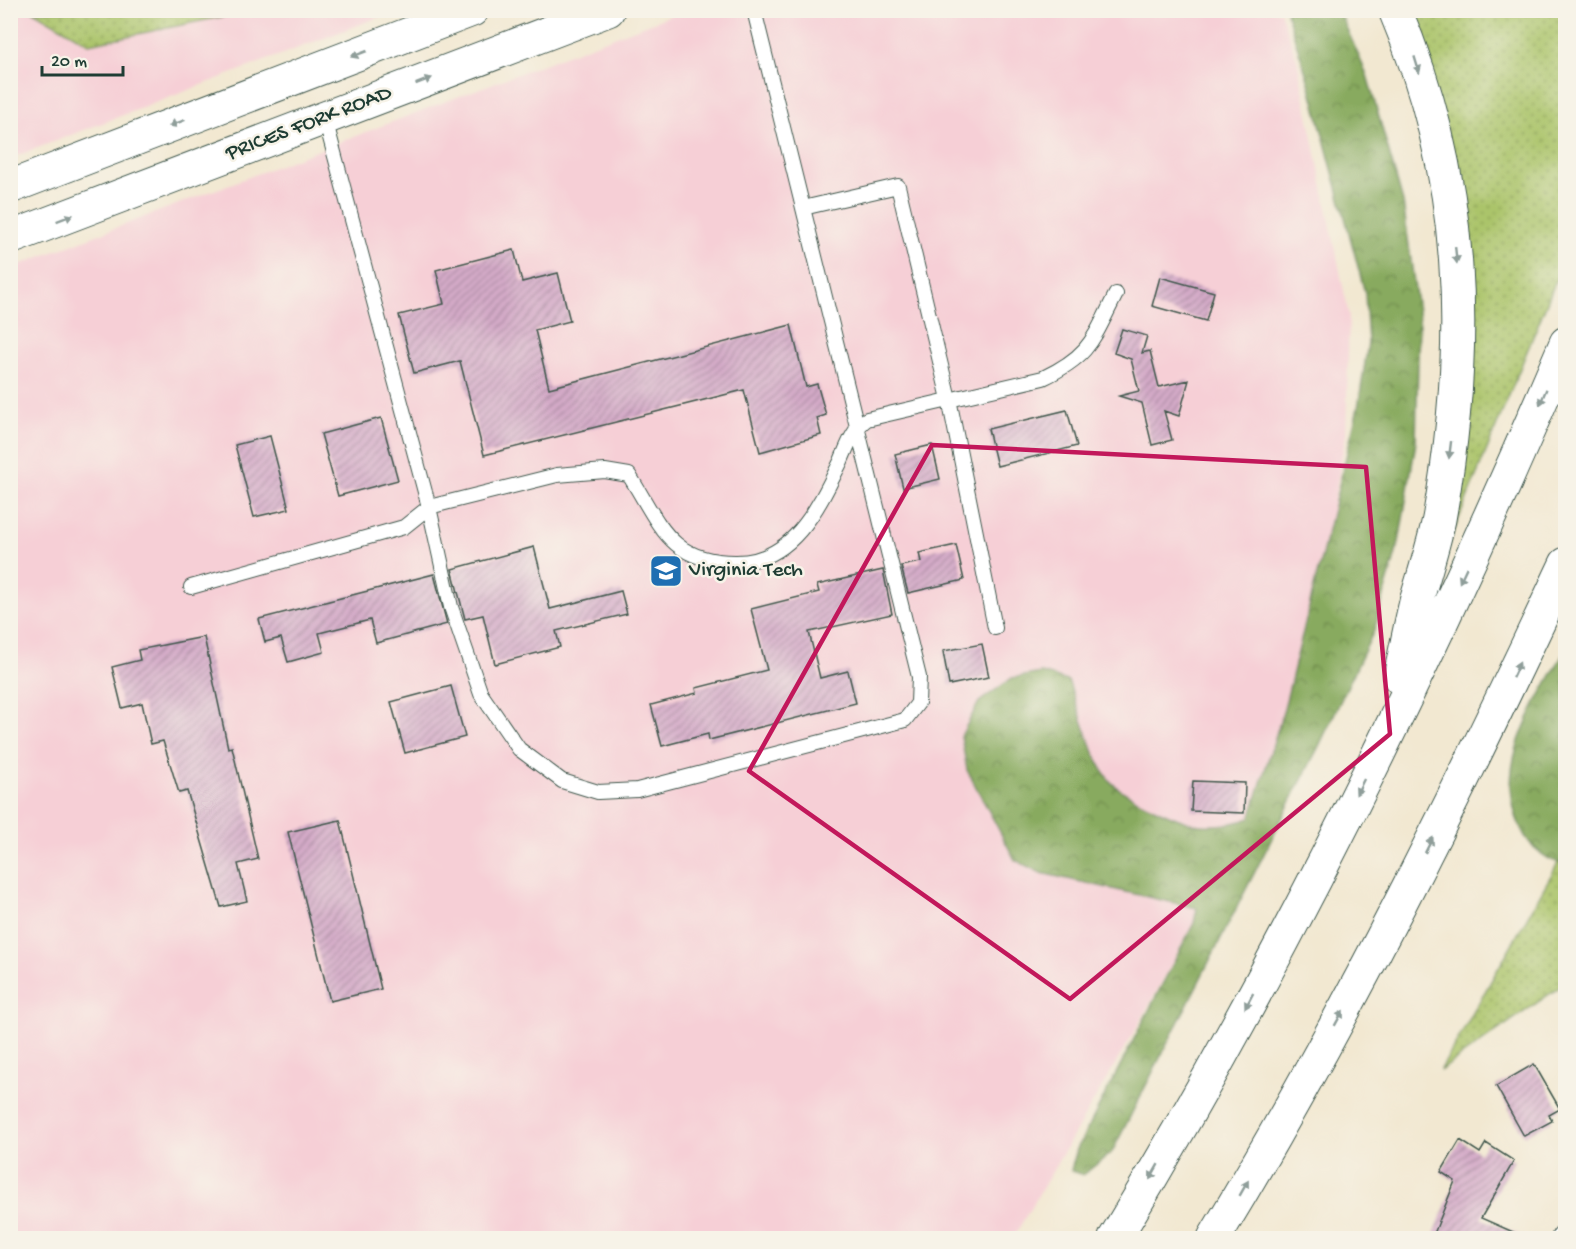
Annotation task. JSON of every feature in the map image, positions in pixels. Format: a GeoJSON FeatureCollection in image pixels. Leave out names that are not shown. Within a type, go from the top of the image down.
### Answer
{"type":"FeatureCollection","features":[{"type":"Feature","properties":{"kind":"main road"},"geometry":{"type":"LineString","coordinates":[[10,187],[472,10]]}},
{"type":"Feature","properties":{"kind":"main road","name":"PRICES FORK ROAD"},"geometry":{"type":"LineString","coordinates":[[10,238],[608,10]]}},
{"type":"Feature","properties":{"kind":"main road"},"geometry":{"type":"LineString","coordinates":[[1387,735],[1416,602],[1431,553],[1449,460],[1457,396],[1459,284],[1447,186],[1432,117],[1413,54],[1395,10]]}},
{"type":"Feature","properties":{"kind":"main road"},"geometry":{"type":"LineString","coordinates":[[1115,1239],[1238,1022],[1387,735],[1501,493],[1566,343]]}},
{"type":"Feature","properties":{"kind":"main road"},"geometry":{"type":"LineString","coordinates":[[1214,1239],[1301,1086],[1406,891],[1501,702],[1566,564]]}},
{"type":"Feature","properties":{"kind":"lane"},"geometry":{"type":"LineString","coordinates":[[325,118],[429,507],[451,607],[481,694],[519,749],[562,781],[598,792],[637,790],[905,720],[918,703],[919,677],[754,10]]}},
{"type":"Feature","properties":{"kind":"lane"},"geometry":{"type":"LineString","coordinates":[[803,208],[898,186],[949,399],[995,628]]}},
{"type":"Feature","properties":{"kind":"lane"},"geometry":{"type":"LineString","coordinates":[[191,586],[404,527],[429,507],[557,475],[605,471],[630,475],[664,532],[683,552],[712,562],[748,562],[776,553],[805,527],[826,491],[857,426],[867,419],[1043,378],[1070,365],[1090,346],[1116,294]]}},
{"type":"Feature","properties":{"kind":"highlighted area"},"geometry":{"type":"Polygon","coordinates":[[[932,445],[1366,467],[1390,734],[1070,999],[749,771],[932,445]]]}},
{"type":"Feature","properties":{"kind":"shaded area"},"geometry":{"type":"Polygon","coordinates":[[[11,11],[395,11],[11,158],[11,11]]]}},
{"type":"Feature","properties":{"kind":"shaded area","name":"Virginia Tech"},"geometry":{"type":"Polygon","coordinates":[[[682,11],[1280,11],[1297,60],[1349,316],[1346,434],[1297,708],[1250,818],[1139,1024],[1013,1238],[11,1238],[11,268],[682,11]]]}},
{"type":"Feature","properties":{"kind":"green space"},"geometry":{"type":"Polygon","coordinates":[[[33,11],[250,11],[89,44],[33,11]]]}},
{"type":"Feature","properties":{"kind":"green space"},"geometry":{"type":"Polygon","coordinates":[[[1286,11],[1339,11],[1367,75],[1403,202],[1419,319],[1416,442],[1399,542],[1374,631],[1319,746],[1112,1152],[1083,1175],[1071,1170],[1077,1149],[1194,923],[1197,908],[1041,873],[1015,860],[967,770],[961,736],[979,702],[1012,678],[1042,673],[1068,681],[1098,761],[1104,773],[1118,788],[1154,808],[1192,823],[1220,825],[1250,818],[1284,709],[1358,408],[1368,343],[1365,293],[1310,86],[1286,11]]]}},
{"type":"Feature","properties":{"kind":"green space"},"geometry":{"type":"Polygon","coordinates":[[[1411,11],[1565,11],[1565,258],[1444,555],[1470,370],[1474,295],[1472,258],[1411,11]]]}},
{"type":"Feature","properties":{"kind":"green space"},"geometry":{"type":"Polygon","coordinates":[[[1565,651],[1566,864],[1548,858],[1537,850],[1525,836],[1515,812],[1511,788],[1513,764],[1519,740],[1540,695],[1565,651]]]}},
{"type":"Feature","properties":{"kind":"green space"},"geometry":{"type":"Polygon","coordinates":[[[1558,863],[1565,864],[1565,983],[1440,1071],[1558,863]]]}},
{"type":"Feature","properties":{"kind":"building"},"geometry":{"type":"Polygon","coordinates":[[[514,250],[522,282],[558,273],[570,321],[535,330],[549,388],[791,325],[806,387],[817,384],[826,415],[817,418],[821,435],[760,452],[744,390],[484,455],[460,361],[414,373],[399,315],[444,304],[436,270],[514,250]]]}},
{"type":"Feature","properties":{"kind":"building"},"geometry":{"type":"Polygon","coordinates":[[[1160,277],[1214,292],[1206,321],[1152,306],[1160,277]]]}},
{"type":"Feature","properties":{"kind":"building"},"geometry":{"type":"Polygon","coordinates":[[[1122,329],[1147,336],[1142,353],[1150,351],[1159,387],[1189,380],[1179,416],[1164,411],[1172,440],[1152,445],[1142,403],[1119,396],[1139,391],[1131,359],[1114,353],[1122,329]]]}},
{"type":"Feature","properties":{"kind":"building"},"geometry":{"type":"Polygon","coordinates":[[[1067,410],[1077,446],[997,466],[988,429],[1067,410]]]}},
{"type":"Feature","properties":{"kind":"building"},"geometry":{"type":"Polygon","coordinates":[[[381,418],[398,480],[338,496],[321,434],[381,418]]]}},
{"type":"Feature","properties":{"kind":"building"},"geometry":{"type":"Polygon","coordinates":[[[270,436],[289,509],[254,517],[235,445],[270,436]]]}},
{"type":"Feature","properties":{"kind":"building"},"geometry":{"type":"Polygon","coordinates":[[[932,445],[940,479],[903,488],[895,454],[932,445]]]}},
{"type":"Feature","properties":{"kind":"building"},"geometry":{"type":"Polygon","coordinates":[[[956,545],[964,580],[908,593],[901,566],[921,562],[919,553],[956,545]]]}},
{"type":"Feature","properties":{"kind":"building"},"geometry":{"type":"Polygon","coordinates":[[[534,547],[550,609],[621,591],[627,614],[556,631],[560,647],[495,664],[483,615],[465,619],[452,569],[534,547]]]}},
{"type":"Feature","properties":{"kind":"building"},"geometry":{"type":"Polygon","coordinates":[[[883,570],[892,614],[809,632],[820,678],[848,671],[856,703],[709,740],[708,734],[662,746],[651,705],[697,693],[696,688],[767,670],[751,609],[819,592],[817,585],[883,570]]]}},
{"type":"Feature","properties":{"kind":"building"},"geometry":{"type":"Polygon","coordinates":[[[434,574],[447,624],[376,643],[370,620],[319,633],[324,652],[288,662],[281,638],[265,642],[259,619],[434,574]]]}},
{"type":"Feature","properties":{"kind":"building"},"geometry":{"type":"Polygon","coordinates":[[[204,637],[228,748],[232,747],[258,859],[238,864],[247,901],[221,907],[187,791],[179,793],[163,741],[151,744],[142,703],[122,708],[112,667],[140,660],[138,650],[204,637]]]}},
{"type":"Feature","properties":{"kind":"building"},"geometry":{"type":"Polygon","coordinates":[[[982,644],[989,677],[949,685],[943,651],[982,644]]]}},
{"type":"Feature","properties":{"kind":"building"},"geometry":{"type":"Polygon","coordinates":[[[451,686],[465,737],[405,753],[391,702],[451,686]]]}},
{"type":"Feature","properties":{"kind":"building"},"geometry":{"type":"Polygon","coordinates":[[[1193,781],[1245,783],[1244,813],[1191,811],[1193,781]]]}},
{"type":"Feature","properties":{"kind":"building"},"geometry":{"type":"Polygon","coordinates":[[[340,820],[381,989],[330,1001],[288,832],[340,820]]]}},
{"type":"Feature","properties":{"kind":"building"},"geometry":{"type":"Polygon","coordinates":[[[1534,1064],[1560,1109],[1549,1115],[1552,1121],[1524,1136],[1496,1086],[1534,1064]]]}},
{"type":"Feature","properties":{"kind":"building"},"geometry":{"type":"Polygon","coordinates":[[[1460,1140],[1480,1153],[1486,1143],[1514,1161],[1481,1218],[1529,1239],[1432,1239],[1455,1181],[1441,1172],[1460,1140]]]}},
{"type":"Feature","properties":{"kind":"place","name":"Virginia Tech"},"geometry":{"type":"Point","coordinates":[666,571]}}]}
